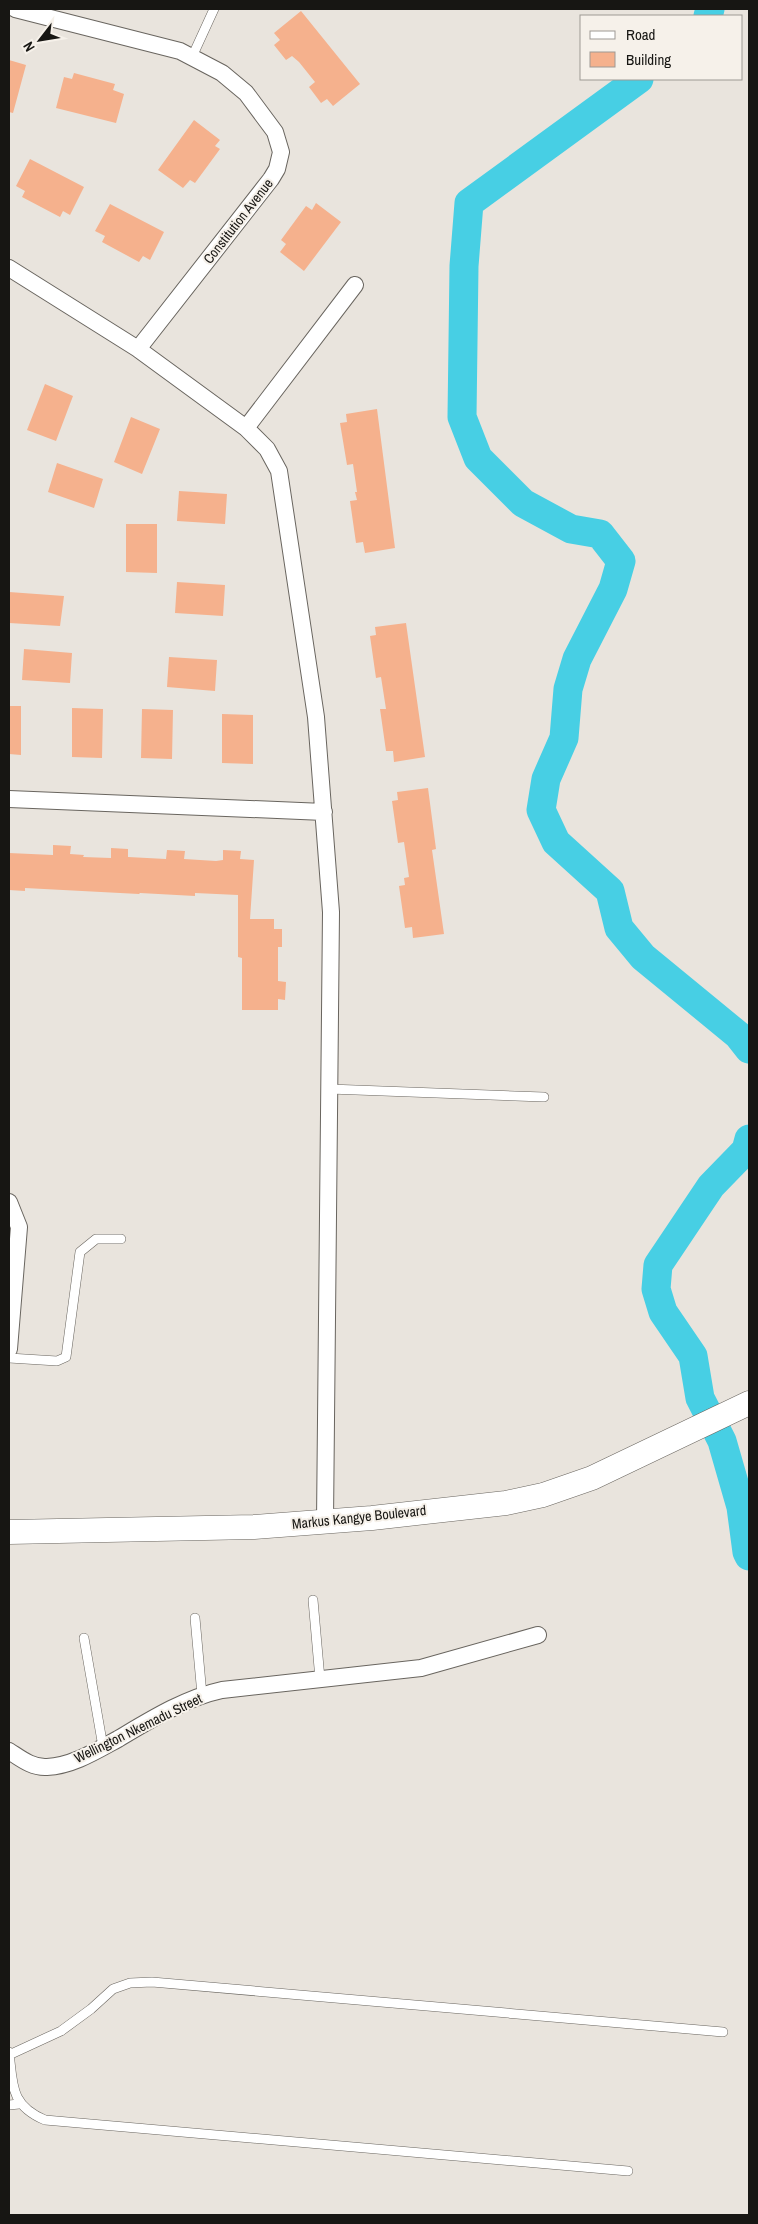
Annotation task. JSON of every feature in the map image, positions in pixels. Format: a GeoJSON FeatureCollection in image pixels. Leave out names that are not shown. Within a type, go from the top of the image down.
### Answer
{"type":"FeatureCollection","features":[{"type":"Feature","properties":{"kind":"street","name":"Constitution Avenue"},"geometry":{"type":"LineString","coordinates":[[14,9],[180,51],[222,73],[246,93],[274,132],[281,152],[279,163],[271,179],[138,349]]}},
{"type":"Feature","properties":{"kind":"street"},"geometry":{"type":"LineString","coordinates":[[9,268],[138,349],[246,428],[267,449],[279,471],[316,717],[331,912],[326,1521]]}},
{"type":"Feature","properties":{"kind":"street"},"geometry":{"type":"LineString","coordinates":[[246,428],[355,285]]}},
{"type":"Feature","properties":{"kind":"street"},"geometry":{"type":"LineString","coordinates":[[9,798],[324,812]]}},
{"type":"Feature","properties":{"kind":"street"},"geometry":{"type":"LineString","coordinates":[[9,1202],[19,1227],[9,1349]]}},
{"type":"Feature","properties":{"kind":"street","name":"Markus Kangye Boulevard"},"geometry":{"type":"LineString","coordinates":[[9,1532],[254,1528],[506,1503],[543,1495],[592,1478],[743,1406]]}},
{"type":"Feature","properties":{"kind":"street","name":"Wellington Nkemadu Street"},"geometry":{"type":"LineString","coordinates":[[9,1751],[31,1765],[46,1768],[70,1762],[103,1747],[202,1695],[421,1668],[538,1635]]}},
{"type":"Feature","properties":{"kind":"lane"},"geometry":{"type":"LineString","coordinates":[[192,57],[214,9]]}},
{"type":"Feature","properties":{"kind":"lane"},"geometry":{"type":"LineString","coordinates":[[329,1089],[544,1098]]}},
{"type":"Feature","properties":{"kind":"lane"},"geometry":{"type":"LineString","coordinates":[[9,1358],[57,1362],[66,1358],[80,1252],[96,1239],[121,1239]]}},
{"type":"Feature","properties":{"kind":"lane"},"geometry":{"type":"LineString","coordinates":[[313,1600],[320,1679]]}},
{"type":"Feature","properties":{"kind":"lane"},"geometry":{"type":"LineString","coordinates":[[195,1618],[202,1695]]}},
{"type":"Feature","properties":{"kind":"lane"},"geometry":{"type":"LineString","coordinates":[[84,1638],[103,1747]]}},
{"type":"Feature","properties":{"kind":"lane"},"geometry":{"type":"LineString","coordinates":[[628,2171],[45,2120],[31,2114],[19,2104],[14,2087],[9,2053],[61,2030],[91,2009],[113,1989],[130,1983],[152,1982],[723,2032]]}},
{"type":"Feature","properties":{"kind":"lane"},"geometry":{"type":"LineString","coordinates":[[9,2105],[19,2104]]}},
{"type":"Feature","properties":{"kind":"building"},"geometry":{"type":"Polygon","coordinates":[[[301,11],[360,84],[333,106],[327,99],[321,103],[309,87],[315,82],[299,62],[292,56],[286,60],[274,45],[280,40],[274,33],[301,11]]]}},
{"type":"Feature","properties":{"kind":"building"},"geometry":{"type":"Polygon","coordinates":[[[9,60],[26,65],[13,113],[9,112],[9,60]]]}},
{"type":"Feature","properties":{"kind":"building"},"geometry":{"type":"Polygon","coordinates":[[[74,73],[115,84],[113,90],[124,94],[116,123],[56,108],[64,77],[72,79],[74,73]]]}},
{"type":"Feature","properties":{"kind":"building"},"geometry":{"type":"Polygon","coordinates":[[[194,120],[220,140],[215,146],[220,149],[195,183],[190,180],[183,188],[158,170],[194,120]]]}},
{"type":"Feature","properties":{"kind":"building"},"geometry":{"type":"Polygon","coordinates":[[[30,159],[84,187],[70,215],[63,211],[60,217],[22,197],[25,191],[16,186],[30,159]]]}},
{"type":"Feature","properties":{"kind":"building"},"geometry":{"type":"Polygon","coordinates":[[[316,203],[341,222],[304,271],[280,252],[286,244],[281,240],[306,206],[312,210],[316,203]]]}},
{"type":"Feature","properties":{"kind":"building"},"geometry":{"type":"Polygon","coordinates":[[[110,204],[164,232],[150,260],[143,256],[139,262],[102,242],[105,236],[95,231],[110,204]]]}},
{"type":"Feature","properties":{"kind":"building"},"geometry":{"type":"Polygon","coordinates":[[[45,384],[73,396],[56,441],[27,430],[45,384]]]}},
{"type":"Feature","properties":{"kind":"building"},"geometry":{"type":"Polygon","coordinates":[[[377,409],[395,548],[365,553],[363,542],[356,543],[350,501],[357,500],[355,492],[357,492],[353,464],[347,465],[340,423],[347,422],[346,414],[377,409]]]}},
{"type":"Feature","properties":{"kind":"building"},"geometry":{"type":"Polygon","coordinates":[[[131,417],[160,429],[142,474],[114,462],[131,417]]]}},
{"type":"Feature","properties":{"kind":"building"},"geometry":{"type":"Polygon","coordinates":[[[57,463],[103,479],[94,508],[48,492],[57,463]]]}},
{"type":"Feature","properties":{"kind":"building"},"geometry":{"type":"Polygon","coordinates":[[[179,491],[227,494],[225,524],[177,521],[179,491]]]}},
{"type":"Feature","properties":{"kind":"building"},"geometry":{"type":"Polygon","coordinates":[[[126,524],[157,524],[157,573],[126,572],[126,524]]]}},
{"type":"Feature","properties":{"kind":"building"},"geometry":{"type":"Polygon","coordinates":[[[177,582],[225,585],[223,616],[175,613],[177,582]]]}},
{"type":"Feature","properties":{"kind":"building"},"geometry":{"type":"Polygon","coordinates":[[[9,592],[64,596],[60,626],[9,623],[9,592]]]}},
{"type":"Feature","properties":{"kind":"building"},"geometry":{"type":"Polygon","coordinates":[[[406,623],[425,757],[394,762],[393,751],[386,751],[380,709],[386,709],[381,677],[376,678],[370,636],[376,635],[375,627],[406,623]]]}},
{"type":"Feature","properties":{"kind":"building"},"geometry":{"type":"Polygon","coordinates":[[[24,649],[72,653],[70,683],[22,680],[24,649]]]}},
{"type":"Feature","properties":{"kind":"building"},"geometry":{"type":"Polygon","coordinates":[[[169,657],[217,660],[215,691],[167,687],[169,657]]]}},
{"type":"Feature","properties":{"kind":"building"},"geometry":{"type":"Polygon","coordinates":[[[9,706],[21,706],[21,755],[9,754],[9,706]]]}},
{"type":"Feature","properties":{"kind":"building"},"geometry":{"type":"Polygon","coordinates":[[[72,708],[103,709],[102,758],[72,757],[72,708]]]}},
{"type":"Feature","properties":{"kind":"building"},"geometry":{"type":"Polygon","coordinates":[[[142,709],[173,710],[172,759],[141,758],[142,709]]]}},
{"type":"Feature","properties":{"kind":"building"},"geometry":{"type":"Polygon","coordinates":[[[222,714],[253,715],[253,764],[222,763],[222,714]]]}},
{"type":"Feature","properties":{"kind":"building"},"geometry":{"type":"Polygon","coordinates":[[[428,788],[436,849],[432,850],[444,934],[413,938],[412,927],[405,928],[399,886],[405,885],[404,878],[409,877],[404,842],[398,843],[392,801],[398,800],[397,792],[428,788]]]}},
{"type":"Feature","properties":{"kind":"building"},"geometry":{"type":"Polygon","coordinates":[[[53,845],[71,846],[70,854],[84,855],[83,857],[111,858],[111,848],[128,849],[128,857],[166,859],[167,850],[185,851],[184,859],[216,861],[223,860],[223,850],[241,851],[240,859],[254,860],[250,919],[274,919],[274,929],[282,929],[282,947],[278,947],[278,981],[286,982],[285,1000],[278,999],[278,1010],[242,1010],[242,958],[238,957],[238,895],[195,893],[195,896],[25,888],[25,891],[9,890],[9,853],[53,855],[53,845]]]}},
{"type":"Feature","properties":{"kind":"waterway"},"geometry":{"type":"LineString","coordinates":[[708,15],[710,9]]}},
{"type":"Feature","properties":{"kind":"waterway"},"geometry":{"type":"LineString","coordinates":[[638,80],[469,203],[464,266],[462,417],[478,458],[523,503],[571,529],[600,534],[621,561],[613,589],[577,659],[568,689],[564,738],[546,779],[541,810],[556,842],[610,891],[619,928],[643,957],[738,1035],[749,1049]]}},
{"type":"Feature","properties":{"kind":"waterway"},"geometry":{"type":"LineString","coordinates":[[749,1139],[746,1150],[711,1186],[658,1265],[656,1289],[663,1312],[693,1356],[700,1398],[722,1441],[741,1507],[749,1556]]}}]}
